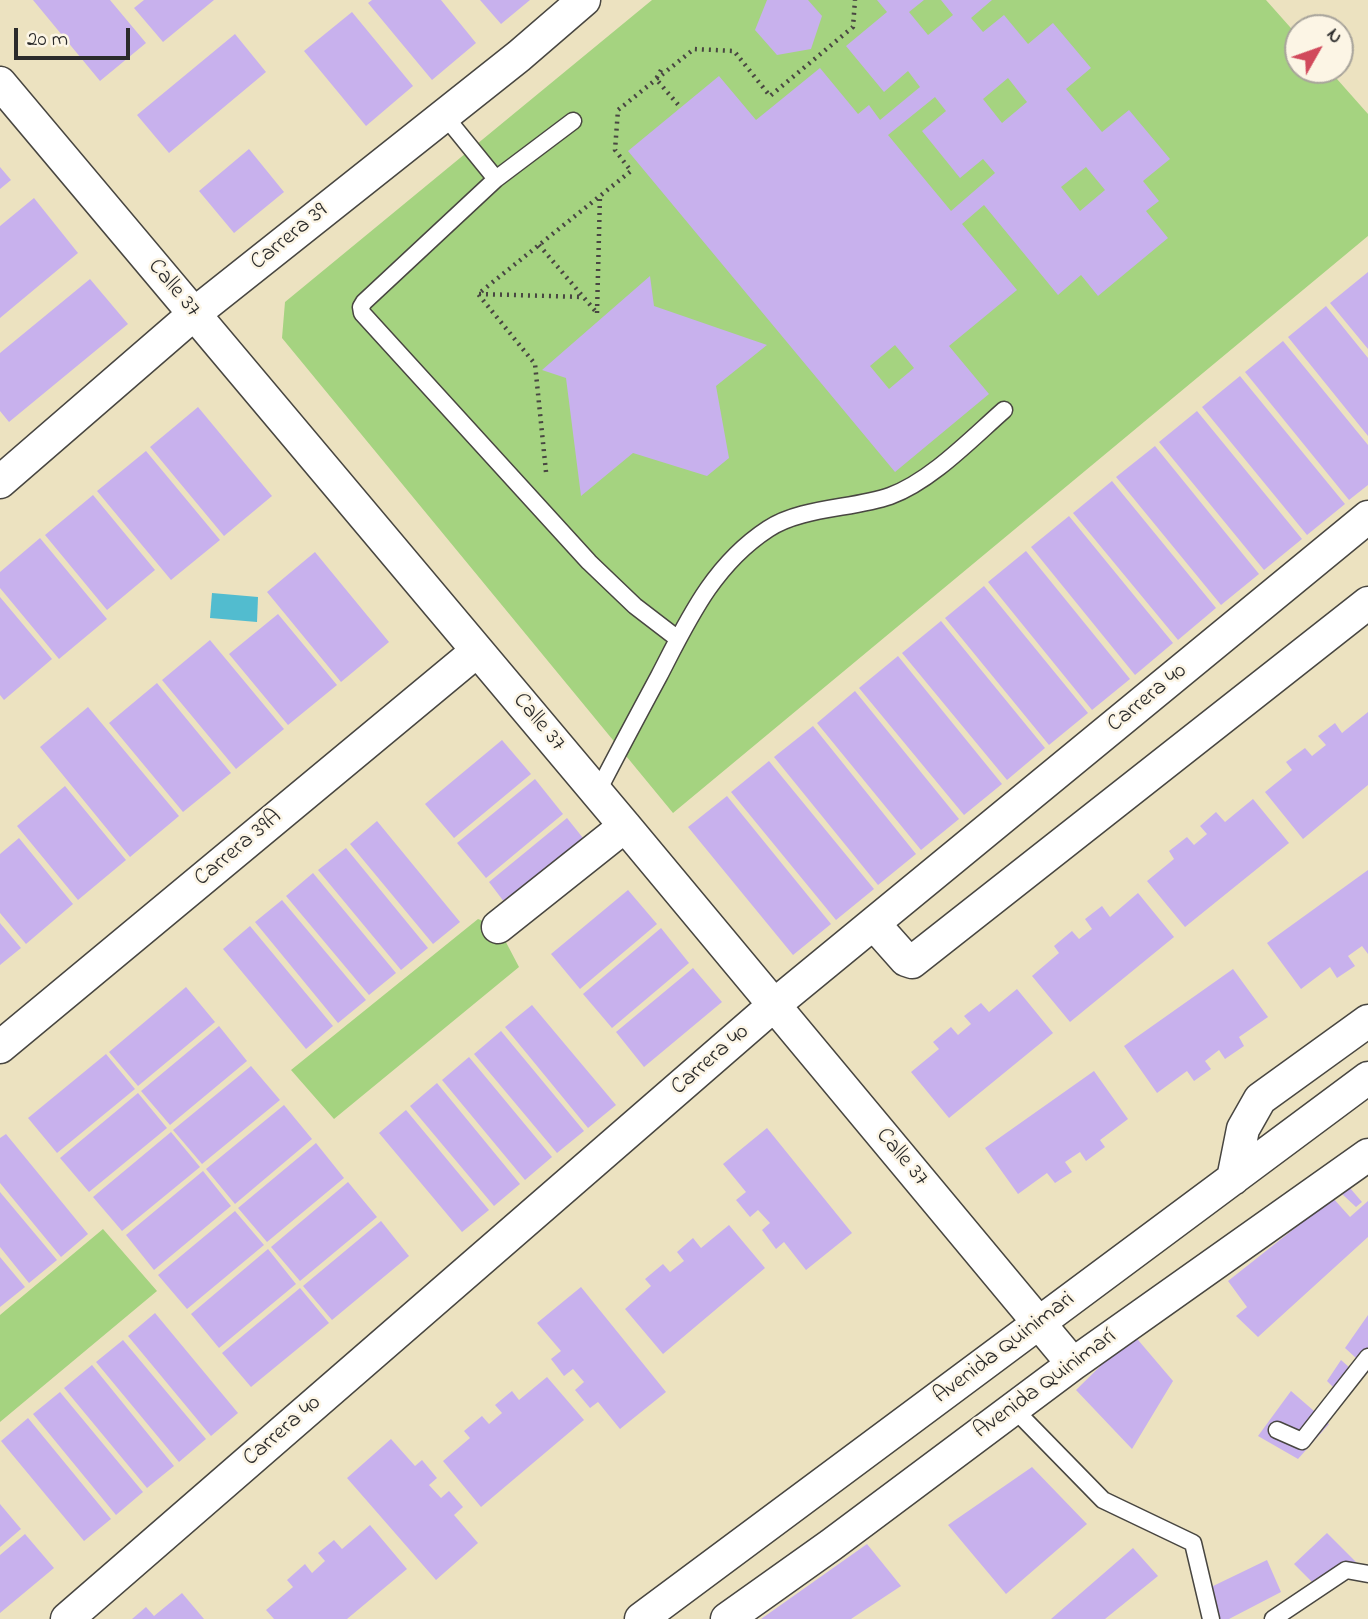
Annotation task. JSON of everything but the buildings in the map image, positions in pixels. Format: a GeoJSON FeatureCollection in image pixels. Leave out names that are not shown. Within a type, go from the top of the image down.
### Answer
{"type":"FeatureCollection","features":[{"type":"Feature","properties":{"kind":"street","name":"Carrera 39"},"geometry":{"type":"LineString","coordinates":[[0,482],[194,314],[584,0]]}},
{"type":"Feature","properties":{"kind":"street","name":"Calle 37"},"geometry":{"type":"LineString","coordinates":[[0,83],[1073,1364]]}},
{"type":"Feature","properties":{"kind":"street","name":"Carrera 40"},"geometry":{"type":"LineString","coordinates":[[67,1619],[773,1006],[1368,517]]}},
{"type":"Feature","properties":{"kind":"street"},"geometry":{"type":"LineString","coordinates":[[874,924],[906,960],[912,962],[1368,603]]}},
{"type":"Feature","properties":{"kind":"street","name":"Carrera 39A"},"geometry":{"type":"LineString","coordinates":[[0,1047],[478,651]]}},
{"type":"Feature","properties":{"kind":"street"},"geometry":{"type":"LineString","coordinates":[[498,927],[625,826]]}},
{"type":"Feature","properties":{"kind":"street"},"geometry":{"type":"LineString","coordinates":[[1233,1179],[1243,1129],[1261,1099],[1368,1021]]}},
{"type":"Feature","properties":{"kind":"street","name":"Avenida Quinimari"},"geometry":{"type":"LineString","coordinates":[[641,1619],[1368,1078]]}},
{"type":"Feature","properties":{"kind":"street","name":"Avenida Quinimarí"},"geometry":{"type":"LineString","coordinates":[[727,1619],[831,1545],[1073,1364],[1368,1155]]}},
{"type":"Feature","properties":{"kind":"lane"},"geometry":{"type":"LineString","coordinates":[[444,115],[496,179]]}},
{"type":"Feature","properties":{"kind":"lane"},"geometry":{"type":"LineString","coordinates":[[573,121],[496,179],[364,302],[362,313],[589,562],[635,606],[678,639]]}},
{"type":"Feature","properties":{"kind":"lane"},"geometry":{"type":"LineString","coordinates":[[597,793],[678,639],[705,591],[724,565],[770,527],[798,517],[887,497],[904,490],[923,478],[1004,410]]}},
{"type":"Feature","properties":{"kind":"lane"},"geometry":{"type":"LineString","coordinates":[[1277,1430],[1302,1441],[1368,1357]]}},
{"type":"Feature","properties":{"kind":"lane"},"geometry":{"type":"LineString","coordinates":[[1014,1409],[1103,1500],[1193,1543],[1211,1619]]}},
{"type":"Feature","properties":{"kind":"lane"},"geometry":{"type":"LineString","coordinates":[[1273,1619],[1346,1570],[1368,1574]]}},
{"type":"Feature","properties":{"kind":"path"},"geometry":{"type":"LineString","coordinates":[[478,294],[631,170],[615,150],[618,110],[694,49],[734,51],[770,96],[853,27],[855,0]]}},
{"type":"Feature","properties":{"kind":"path"},"geometry":{"type":"LineString","coordinates":[[656,79],[661,70]]}},
{"type":"Feature","properties":{"kind":"path"},"geometry":{"type":"LineString","coordinates":[[656,79],[681,108]]}},
{"type":"Feature","properties":{"kind":"path"},"geometry":{"type":"LineString","coordinates":[[539,245],[597,313],[600,195]]}},
{"type":"Feature","properties":{"kind":"path"},"geometry":{"type":"LineString","coordinates":[[478,294],[583,297]]}},
{"type":"Feature","properties":{"kind":"path"},"geometry":{"type":"LineString","coordinates":[[478,294],[535,364],[548,485]]}},
{"type":"Feature","properties":{"kind":"green space"},"geometry":{"type":"Polygon","coordinates":[[[652,0],[1266,0],[1284,20],[1284,84],[1341,84],[1368,114],[1368,236],[673,813],[282,338],[285,302],[652,0]]]}},
{"type":"Feature","properties":{"kind":"green space"},"geometry":{"type":"Polygon","coordinates":[[[478,919],[498,927],[519,967],[334,1119],[291,1070],[478,919]]]}},
{"type":"Feature","properties":{"kind":"green space"},"geometry":{"type":"Polygon","coordinates":[[[103,1229],[157,1291],[0,1422],[0,1315],[103,1229]]]}},
{"type":"Feature","properties":{"kind":"water"},"geometry":{"type":"Polygon","coordinates":[[[212,593],[258,597],[257,622],[210,618],[212,593]]]}}]}
